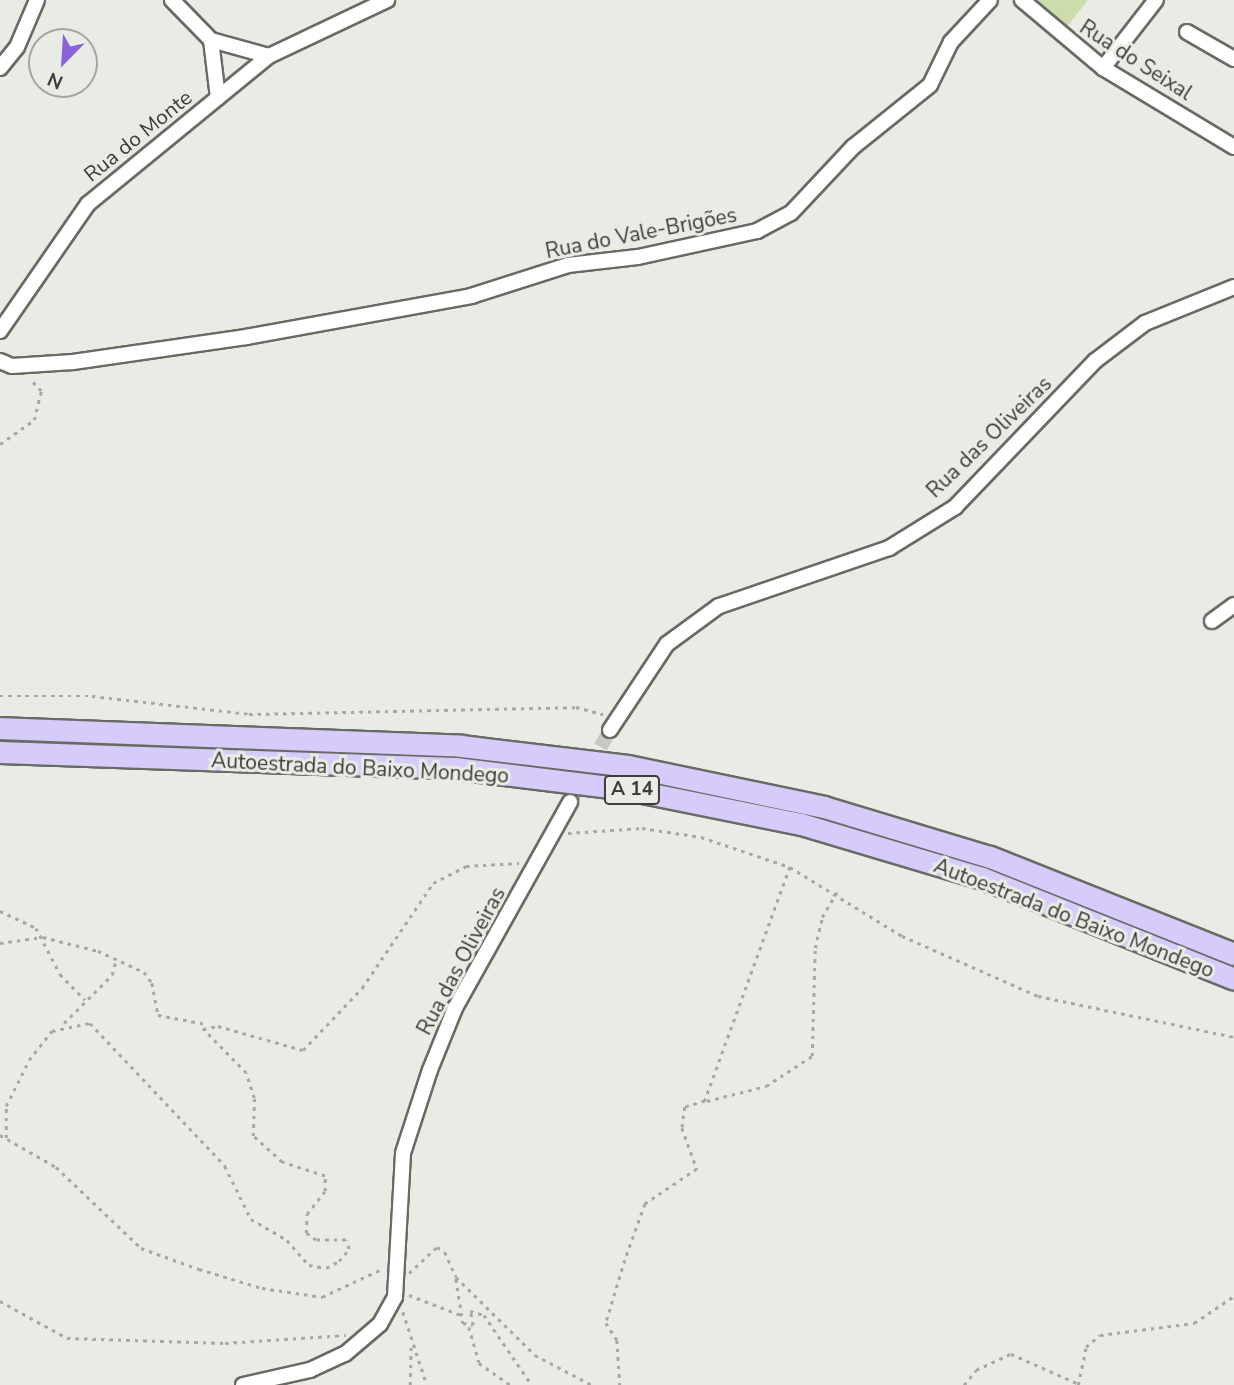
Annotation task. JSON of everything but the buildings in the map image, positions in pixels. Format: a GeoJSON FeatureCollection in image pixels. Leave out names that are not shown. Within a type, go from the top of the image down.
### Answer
{"type":"FeatureCollection","features":[{"type":"Feature","properties":{"kind":"highway","name":"Autoestrada do Baixo Mondego"},"geometry":{"type":"LineString","coordinates":[[0,728],[461,746],[628,766],[824,807],[990,857],[1234,954]]}},
{"type":"Feature","properties":{"kind":"highway","name":"Autoestrada do Baixo Mondego"},"geometry":{"type":"LineString","coordinates":[[0,752],[455,768],[627,789],[801,824],[982,878],[1234,979]]}},
{"type":"Feature","properties":{"kind":"street"},"geometry":{"type":"LineString","coordinates":[[0,68],[17,47],[37,0]]}},
{"type":"Feature","properties":{"kind":"street"},"geometry":{"type":"LineString","coordinates":[[172,0],[211,40],[269,56]]}},
{"type":"Feature","properties":{"kind":"street","name":"Rua do Monte"},"geometry":{"type":"LineString","coordinates":[[0,331],[88,204],[269,56],[387,0]]}},
{"type":"Feature","properties":{"kind":"street","name":"Rua do Vale-Brigões"},"geometry":{"type":"LineString","coordinates":[[0,361],[12,366],[73,362],[246,337],[471,296],[568,265],[638,257],[757,231],[791,213],[853,146],[930,85],[951,42],[990,0]]}},
{"type":"Feature","properties":{"kind":"street","name":"Rua do Seixal"},"geometry":{"type":"LineString","coordinates":[[1022,0],[1103,68],[1234,147]]}},
{"type":"Feature","properties":{"kind":"street"},"geometry":{"type":"LineString","coordinates":[[1103,68],[1156,0]]}},
{"type":"Feature","properties":{"kind":"street"},"geometry":{"type":"LineString","coordinates":[[1187,32],[1234,59]]}},
{"type":"Feature","properties":{"kind":"street"},"geometry":{"type":"LineString","coordinates":[[211,40],[218,97]]}},
{"type":"Feature","properties":{"kind":"street","name":"Rua das Oliveiras"},"geometry":{"type":"LineString","coordinates":[[613,724],[667,644],[719,606],[889,548],[955,507],[1115,345],[1145,323],[1234,287]]}},
{"type":"Feature","properties":{"kind":"street"},"geometry":{"type":"LineString","coordinates":[[1212,621],[1234,605]]}},
{"type":"Feature","properties":{"kind":"street","name":"Rua das Oliveiras"},"geometry":{"type":"LineString","coordinates":[[395,1291],[403,1153],[429,1070],[455,1008],[570,802]]}},
{"type":"Feature","properties":{"kind":"street"},"geometry":{"type":"LineString","coordinates":[[243,1385],[310,1370],[345,1354],[373,1330],[395,1291]]}},
{"type":"Feature","properties":{"kind":"path"},"geometry":{"type":"LineString","coordinates":[[0,444],[26,430],[41,404],[41,391],[23,376]]}},
{"type":"Feature","properties":{"kind":"path"},"geometry":{"type":"LineString","coordinates":[[0,696],[92,696],[249,714],[576,707],[613,724]]}},
{"type":"Feature","properties":{"kind":"path"},"geometry":{"type":"LineString","coordinates":[[555,829],[576,835],[642,828],[701,837],[790,867],[837,892],[902,936],[1038,996],[1234,1037]]}},
{"type":"Feature","properties":{"kind":"path"},"geometry":{"type":"LineString","coordinates":[[0,911],[44,937],[116,960],[152,983],[158,1015],[206,1024],[303,1050],[362,988],[433,883],[466,866],[536,863]]}},
{"type":"Feature","properties":{"kind":"path"},"geometry":{"type":"LineString","coordinates":[[705,1101],[790,867]]}},
{"type":"Feature","properties":{"kind":"path"},"geometry":{"type":"LineString","coordinates":[[620,1385],[620,1356],[608,1315],[645,1204],[697,1169],[682,1128],[688,1103],[766,1086],[812,1056],[816,948],[822,917],[837,892]]}},
{"type":"Feature","properties":{"kind":"path"},"geometry":{"type":"LineString","coordinates":[[0,943],[44,937]]}},
{"type":"Feature","properties":{"kind":"path"},"geometry":{"type":"LineString","coordinates":[[44,937],[60,974],[85,1000]]}},
{"type":"Feature","properties":{"kind":"path"},"geometry":{"type":"LineString","coordinates":[[6,1138],[13,1087],[62,1026],[112,975],[116,960]]}},
{"type":"Feature","properties":{"kind":"path"},"geometry":{"type":"LineString","coordinates":[[62,1026],[90,1023],[225,1166],[251,1219],[287,1240],[309,1265],[340,1261],[349,1249],[346,1240],[316,1240],[306,1233],[307,1214],[325,1191],[325,1176],[282,1162],[253,1136],[254,1098],[246,1073],[203,1029],[206,1024]]}},
{"type":"Feature","properties":{"kind":"path"},"geometry":{"type":"LineString","coordinates":[[0,1135],[56,1167],[141,1248],[199,1269],[323,1297],[397,1265]]}},
{"type":"Feature","properties":{"kind":"path"},"geometry":{"type":"LineString","coordinates":[[395,1291],[437,1247],[454,1265],[461,1315],[468,1326],[479,1363],[510,1385]]}},
{"type":"Feature","properties":{"kind":"path"},"geometry":{"type":"LineString","coordinates":[[456,1277],[489,1303],[534,1355],[592,1385]]}},
{"type":"Feature","properties":{"kind":"path"},"geometry":{"type":"LineString","coordinates":[[395,1291],[461,1315]]}},
{"type":"Feature","properties":{"kind":"path"},"geometry":{"type":"LineString","coordinates":[[395,1291],[427,1385]]}},
{"type":"Feature","properties":{"kind":"path"},"geometry":{"type":"LineString","coordinates":[[964,1385],[976,1370],[1011,1354],[1078,1385],[1086,1348],[1100,1335],[1194,1323],[1234,1296]]}},
{"type":"Feature","properties":{"kind":"path"},"geometry":{"type":"LineString","coordinates":[[0,1301],[67,1338],[225,1343],[373,1330]]}},
{"type":"Feature","properties":{"kind":"path"},"geometry":{"type":"LineString","coordinates":[[468,1326],[470,1311],[484,1315],[532,1385]]}},
{"type":"Feature","properties":{"kind":"path"},"geometry":{"type":"LineString","coordinates":[[410,1385],[412,1340]]}},
{"type":"Feature","properties":{"kind":"green space"},"geometry":{"type":"Polygon","coordinates":[[[1030,0],[1088,0],[1066,28],[1030,0]]]}},
{"type":"Feature","properties":{"kind":"tunnel"},"geometry":{"type":"LineString","coordinates":[[570,802],[610,730]]}}]}
